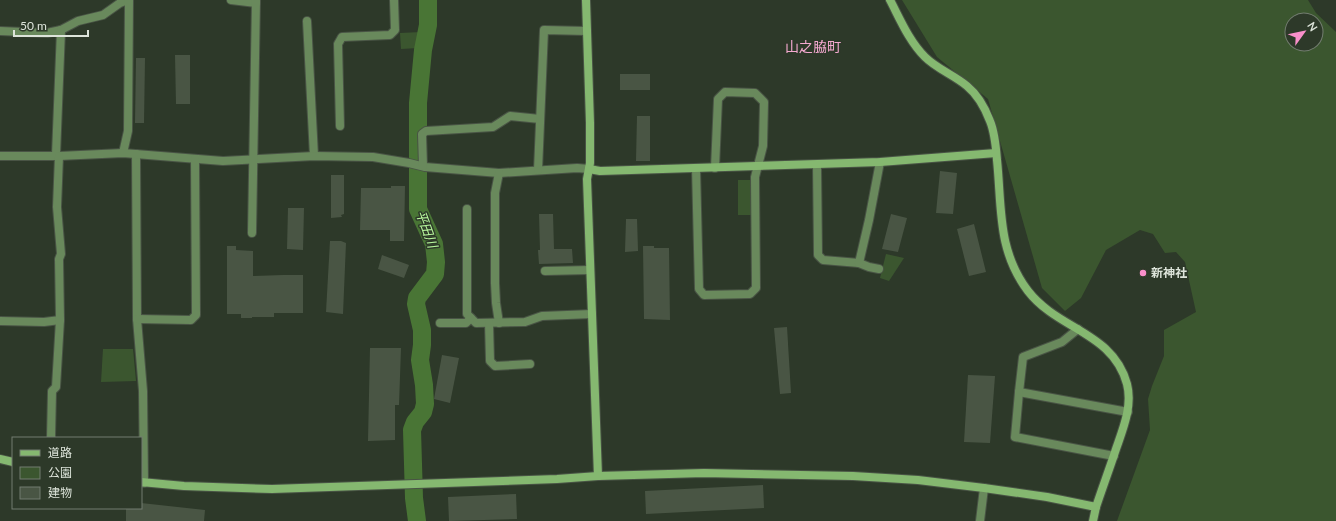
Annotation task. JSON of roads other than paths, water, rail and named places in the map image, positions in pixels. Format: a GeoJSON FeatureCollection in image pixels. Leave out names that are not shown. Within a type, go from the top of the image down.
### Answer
{"type":"FeatureCollection","features":[{"type":"Feature","properties":{"kind":"street"},"geometry":{"type":"LineString","coordinates":[[0,31],[47,33],[61,30],[78,21],[103,15],[112,3],[120,3],[128,0],[128,131],[123,153]]}},
{"type":"Feature","properties":{"kind":"street"},"geometry":{"type":"LineString","coordinates":[[231,0],[256,2],[252,233]]}},
{"type":"Feature","properties":{"kind":"street"},"geometry":{"type":"LineString","coordinates":[[340,126],[344,111],[338,44],[342,37],[390,35],[395,30],[394,0]]}},
{"type":"Feature","properties":{"kind":"street"},"geometry":{"type":"LineString","coordinates":[[586,0],[590,123],[590,163],[587,179],[598,476]]}},
{"type":"Feature","properties":{"kind":"street"},"geometry":{"type":"LineString","coordinates":[[890,0],[909,36],[925,57],[967,86],[976,95],[985,108],[991,124],[996,153],[1001,217],[1005,242],[1009,256],[1023,283],[1038,302],[1050,313],[1097,341],[1115,358],[1124,375],[1129,398],[1128,412],[1096,507],[1093,521]]}},
{"type":"Feature","properties":{"kind":"street"},"geometry":{"type":"LineString","coordinates":[[307,21],[314,156]]}},
{"type":"Feature","properties":{"kind":"street"},"geometry":{"type":"LineString","coordinates":[[51,437],[52,391],[56,387],[60,320],[59,259],[61,254],[57,207],[61,30]]}},
{"type":"Feature","properties":{"kind":"street"},"geometry":{"type":"LineString","coordinates":[[538,170],[544,30],[587,31]]}},
{"type":"Feature","properties":{"kind":"street"},"geometry":{"type":"LineString","coordinates":[[696,168],[699,289],[704,295],[750,294],[756,288],[755,177],[762,146],[764,102],[755,94],[725,92],[718,99],[715,168]]}},
{"type":"Feature","properties":{"kind":"street"},"geometry":{"type":"LineString","coordinates":[[419,165],[422,134],[426,131],[493,127],[510,116],[540,119]]}},
{"type":"Feature","properties":{"kind":"street"},"geometry":{"type":"LineString","coordinates":[[0,156],[58,156],[123,153],[223,161],[314,156],[373,157],[419,165],[499,172],[577,168],[600,171],[817,165],[880,162],[996,153]]}},
{"type":"Feature","properties":{"kind":"street"},"geometry":{"type":"LineString","coordinates":[[136,154],[137,319],[143,390],[142,482],[184,486],[272,490],[704,473],[853,476],[918,480],[984,488],[1047,497],[1096,507]]}},
{"type":"Feature","properties":{"kind":"street"},"geometry":{"type":"LineString","coordinates":[[137,319],[191,320],[196,314],[195,159]]}},
{"type":"Feature","properties":{"kind":"street"},"geometry":{"type":"LineString","coordinates":[[859,263],[880,162]]}},
{"type":"Feature","properties":{"kind":"street"},"geometry":{"type":"LineString","coordinates":[[817,165],[818,255],[823,260],[859,263],[879,269]]}},
{"type":"Feature","properties":{"kind":"street"},"geometry":{"type":"LineString","coordinates":[[499,172],[495,193],[495,283],[499,323]]}},
{"type":"Feature","properties":{"kind":"street"},"geometry":{"type":"LineString","coordinates":[[467,210],[467,314],[471,318],[476,322],[499,323],[525,322],[542,316],[592,314]]}},
{"type":"Feature","properties":{"kind":"street"},"geometry":{"type":"LineString","coordinates":[[545,271],[590,270]]}},
{"type":"Feature","properties":{"kind":"street"},"geometry":{"type":"LineString","coordinates":[[440,323],[466,323],[471,318]]}},
{"type":"Feature","properties":{"kind":"street"},"geometry":{"type":"LineString","coordinates":[[0,322],[44,322],[60,320]]}},
{"type":"Feature","properties":{"kind":"street"},"geometry":{"type":"LineString","coordinates":[[490,322],[490,361],[495,366],[530,364]]}},
{"type":"Feature","properties":{"kind":"street"},"geometry":{"type":"LineString","coordinates":[[1078,329],[1062,342],[1023,356],[1015,437],[1114,456]]}},
{"type":"Feature","properties":{"kind":"street"},"geometry":{"type":"LineString","coordinates":[[1019,392],[1128,412]]}},
{"type":"Feature","properties":{"kind":"street"},"geometry":{"type":"LineString","coordinates":[[0,459],[12,462]]}},
{"type":"Feature","properties":{"kind":"street"},"geometry":{"type":"LineString","coordinates":[[980,521],[984,488]]}},
{"type":"Feature","properties":{"kind":"waterway","name":"平田川"},"geometry":{"type":"LineString","coordinates":[[417,521],[414,498],[412,430],[415,422],[423,412],[425,404],[420,360],[422,330],[416,304],[417,298],[435,274],[436,262],[434,244],[418,209],[418,103],[423,50],[428,25],[428,0]]}},
{"type":"Feature","properties":{"kind":"place","name":"新神社"},"geometry":{"type":"Point","coordinates":[1143,273]}},
{"type":"Feature","properties":{"kind":"district","name":"山之脇町"},"geometry":{"type":"Point","coordinates":[813,47]}}]}
